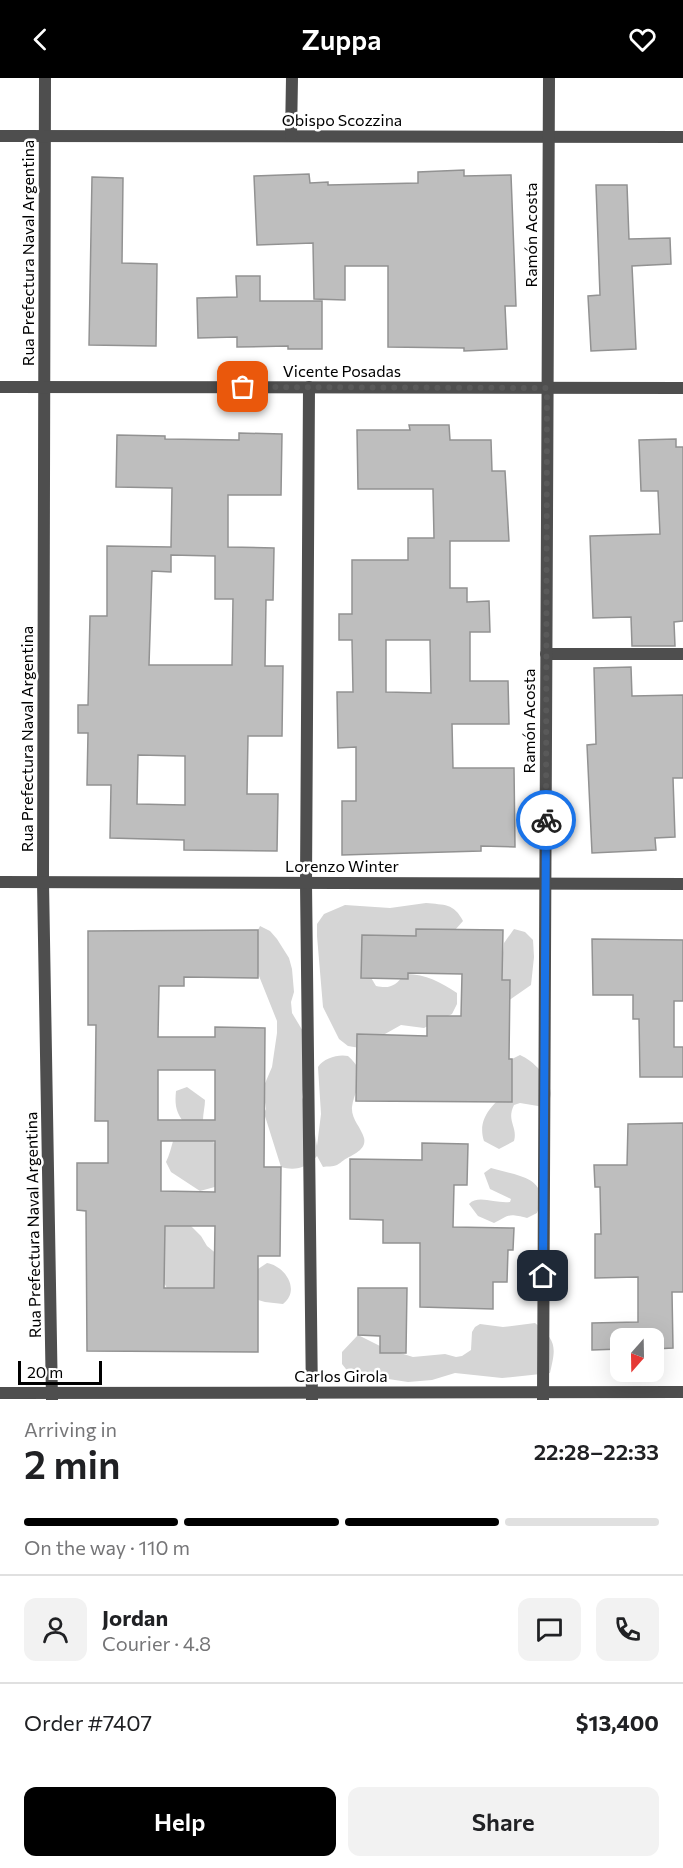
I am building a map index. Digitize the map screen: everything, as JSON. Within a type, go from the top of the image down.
[{"type":"street","name":"Rua Prefectura Naval Argentina","points":[[45,78],[43,882],[52,1396]]},
{"type":"street","points":[[291,136],[292,78]]},
{"type":"street","name":"Ramón Acosta","points":[[543,1396],[549,78]]},
{"type":"street","name":"Obispo Scozzina","points":[[0,136],[683,137]]},
{"type":"street","name":"Vicente Posadas","points":[[0,387],[683,388]]},
{"type":"street","points":[[309,387],[306,883],[312,1396]]},
{"type":"street","points":[[546,654],[683,654]]},
{"type":"street","name":"Lorenzo Winter","points":[[0,882],[683,884]]},
{"type":"street","name":"Carlos Girola","points":[[0,1393],[52,1396],[543,1396],[683,1392]]},
{"type":"shaded area","points":[[426,903],[452,908],[463,921],[455,930],[409,936],[400,941],[370,976],[376,986],[381,987],[392,986],[404,974],[418,975],[438,982],[457,993],[457,1004],[452,1014],[424,1028],[401,1025],[360,1048],[348,1046],[339,1039],[323,1007],[317,924],[324,914],[345,905],[390,908]]},
{"type":"shaded area","points":[[260,926],[270,931],[277,939],[289,958],[292,969],[294,992],[291,1002],[292,1013],[304,1033],[305,1075],[302,1097],[314,1128],[317,1146],[321,1114],[318,1067],[327,1059],[348,1056],[359,1070],[360,1081],[352,1111],[363,1134],[363,1146],[358,1152],[335,1166],[323,1167],[317,1156],[300,1168],[281,1167],[264,1113],[266,1109],[263,1088],[272,1067],[277,1021],[255,966]]},
{"type":"shaded area","points":[[514,929],[525,932],[533,940],[534,957],[531,985],[508,1001],[501,992],[501,972],[504,943]]},
{"type":"shaded area","points":[[520,1055],[540,1070],[546,1078],[551,1093],[544,1107],[520,1103],[514,1105],[511,1115],[515,1132],[514,1141],[499,1149],[484,1141],[482,1126],[491,1108],[507,1093],[512,1059]]},
{"type":"shaded area","points":[[187,1087],[205,1100],[203,1120],[206,1131],[212,1141],[229,1157],[222,1185],[200,1191],[171,1172],[166,1162],[182,1120],[176,1106],[176,1091]]},
{"type":"shaded area","points":[[491,1168],[520,1176],[536,1185],[540,1191],[537,1213],[527,1218],[509,1216],[494,1223],[478,1216],[469,1204],[473,1201],[510,1202],[511,1199],[490,1189],[484,1173]]},
{"type":"shaded area","points":[[163,1221],[189,1224],[207,1246],[229,1264],[258,1269],[267,1263],[274,1265],[285,1274],[291,1286],[288,1298],[283,1304],[248,1297],[170,1293],[164,1283]]},
{"type":"shaded area","points":[[535,1323],[553,1345],[550,1373],[502,1378],[455,1373],[432,1380],[408,1382],[349,1373],[342,1364],[342,1352],[358,1335],[384,1348],[413,1357],[445,1354],[456,1357],[471,1350],[472,1332],[480,1324],[503,1327]]},
{"type":"building","points":[[464,170],[464,176],[511,175],[516,306],[505,306],[507,349],[464,351],[464,348],[388,347],[388,266],[345,266],[345,300],[314,299],[313,243],[257,245],[254,176],[309,174],[310,183],[328,182],[328,185],[418,183],[418,172]]},
{"type":"building","points":[[92,177],[123,178],[122,263],[157,264],[156,346],[89,345]]},
{"type":"building","points":[[596,185],[627,185],[629,239],[670,238],[671,264],[632,266],[636,349],[591,351],[588,296],[600,295]]},
{"type":"building","points":[[236,276],[260,276],[260,301],[322,301],[322,349],[288,349],[288,346],[237,347],[237,337],[198,338],[197,298],[237,297]]},
{"type":"building","points":[[409,425],[449,425],[450,440],[491,440],[492,471],[505,471],[509,541],[450,541],[450,588],[467,588],[467,602],[489,601],[490,632],[470,632],[470,681],[508,681],[509,724],[452,724],[453,768],[514,768],[515,847],[481,846],[481,851],[342,855],[342,801],[356,801],[356,747],[338,748],[337,692],[353,692],[352,640],[339,640],[339,614],[352,614],[352,560],[408,560],[408,538],[434,538],[433,489],[358,489],[357,430],[410,430]],"holes":[[[386,640],[430,640],[431,693],[386,692]]]},
{"type":"building","points":[[239,433],[282,434],[281,495],[228,495],[228,547],[274,548],[273,600],[266,600],[265,666],[283,666],[282,736],[248,736],[247,794],[278,794],[277,851],[184,850],[184,840],[110,838],[111,785],[87,785],[88,733],[78,733],[78,705],[88,705],[90,616],[107,616],[107,546],[171,547],[172,488],[116,487],[117,435],[165,436],[165,439],[239,440]],"holes":[[[171,555],[215,556],[215,599],[233,599],[232,665],[149,665],[152,571],[171,572]],[[138,755],[185,756],[185,805],[137,804]]]},
{"type":"building","points":[[676,439],[676,447],[683,447],[683,621],[674,622],[675,646],[632,646],[631,617],[593,618],[590,536],[660,534],[658,491],[641,491],[639,440]]},
{"type":"building","points":[[631,667],[632,696],[683,695],[683,778],[673,778],[675,837],[655,838],[656,850],[592,853],[587,745],[596,744],[594,668]]},
{"type":"building","points":[[416,929],[503,930],[502,980],[510,980],[509,1059],[512,1059],[512,1102],[356,1101],[357,1034],[427,1036],[427,1016],[461,1016],[462,974],[408,973],[408,979],[361,978],[362,935],[416,936]]},
{"type":"building","points":[[258,930],[258,978],[184,977],[184,986],[159,986],[158,1037],[215,1037],[215,1027],[265,1028],[264,1167],[281,1167],[280,1256],[258,1256],[258,1352],[87,1351],[86,1211],[77,1210],[77,1163],[108,1163],[108,1121],[95,1121],[96,1025],[88,1025],[88,931]],"holes":[[[158,1070],[215,1070],[215,1120],[158,1120]],[[161,1141],[215,1141],[215,1192],[161,1191]],[[165,1226],[215,1226],[214,1288],[164,1288]]]},
{"type":"building","points":[[592,939],[683,940],[683,1001],[674,1001],[674,1047],[683,1047],[683,1077],[640,1077],[639,1019],[633,1019],[633,995],[593,995]]},
{"type":"building","points":[[683,1123],[683,1292],[672,1292],[673,1348],[664,1348],[664,1328],[610,1328],[610,1349],[592,1350],[592,1323],[638,1322],[638,1277],[595,1278],[595,1234],[601,1234],[600,1187],[595,1187],[594,1165],[627,1165],[628,1124]]},
{"type":"building","points":[[422,1143],[468,1144],[467,1185],[454,1185],[453,1227],[514,1228],[513,1250],[508,1250],[507,1282],[493,1282],[493,1309],[420,1307],[420,1243],[383,1243],[383,1220],[350,1219],[350,1159],[422,1160]]},
{"type":"building","points":[[358,1288],[407,1288],[406,1353],[380,1353],[380,1336],[358,1335]]},
{"type":"way so far","points":[[243,387],[547,388],[546,820]]},
{"type":"route","points":[[543,1276],[546,820]]}]
